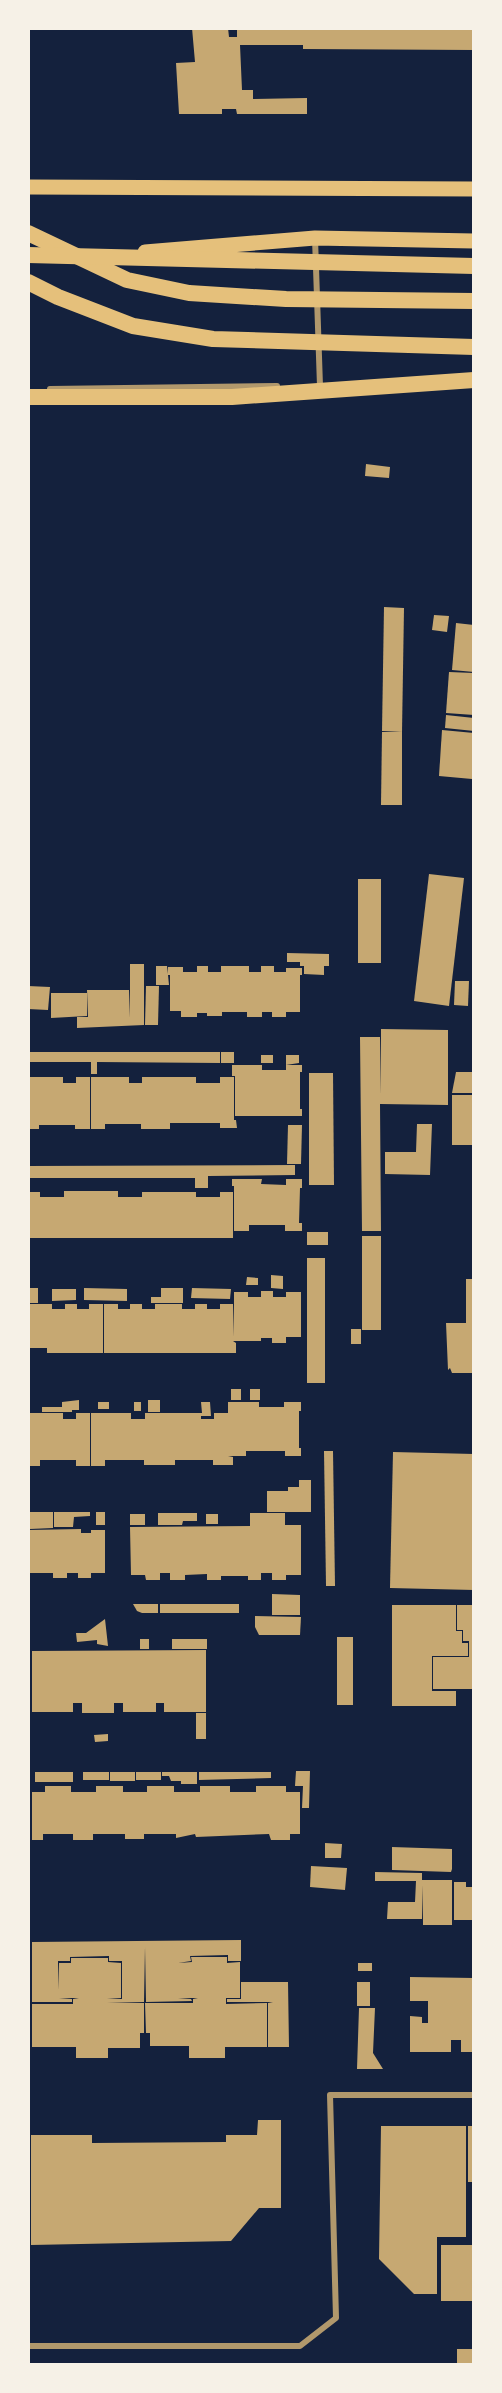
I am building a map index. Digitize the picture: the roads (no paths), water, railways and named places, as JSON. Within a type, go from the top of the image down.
[{"type":"highway","points":[[28,232],[127,280],[189,293],[286,298],[474,301]]},
{"type":"highway","points":[[28,255],[474,266]]},
{"type":"highway","points":[[28,282],[58,297],[133,326],[213,339],[474,347]]},
{"type":"highway","points":[[28,397],[232,397],[474,380]]},
{"type":"main road","points":[[28,187],[474,189]]},
{"type":"main road","points":[[28,261],[315,238],[474,241]]},
{"type":"street","points":[[315,238],[320,386]]},
{"type":"street","points":[[28,389],[474,385]]},
{"type":"street","points":[[28,2346],[300,2346],[336,2319],[330,2095],[474,2095]]}]
